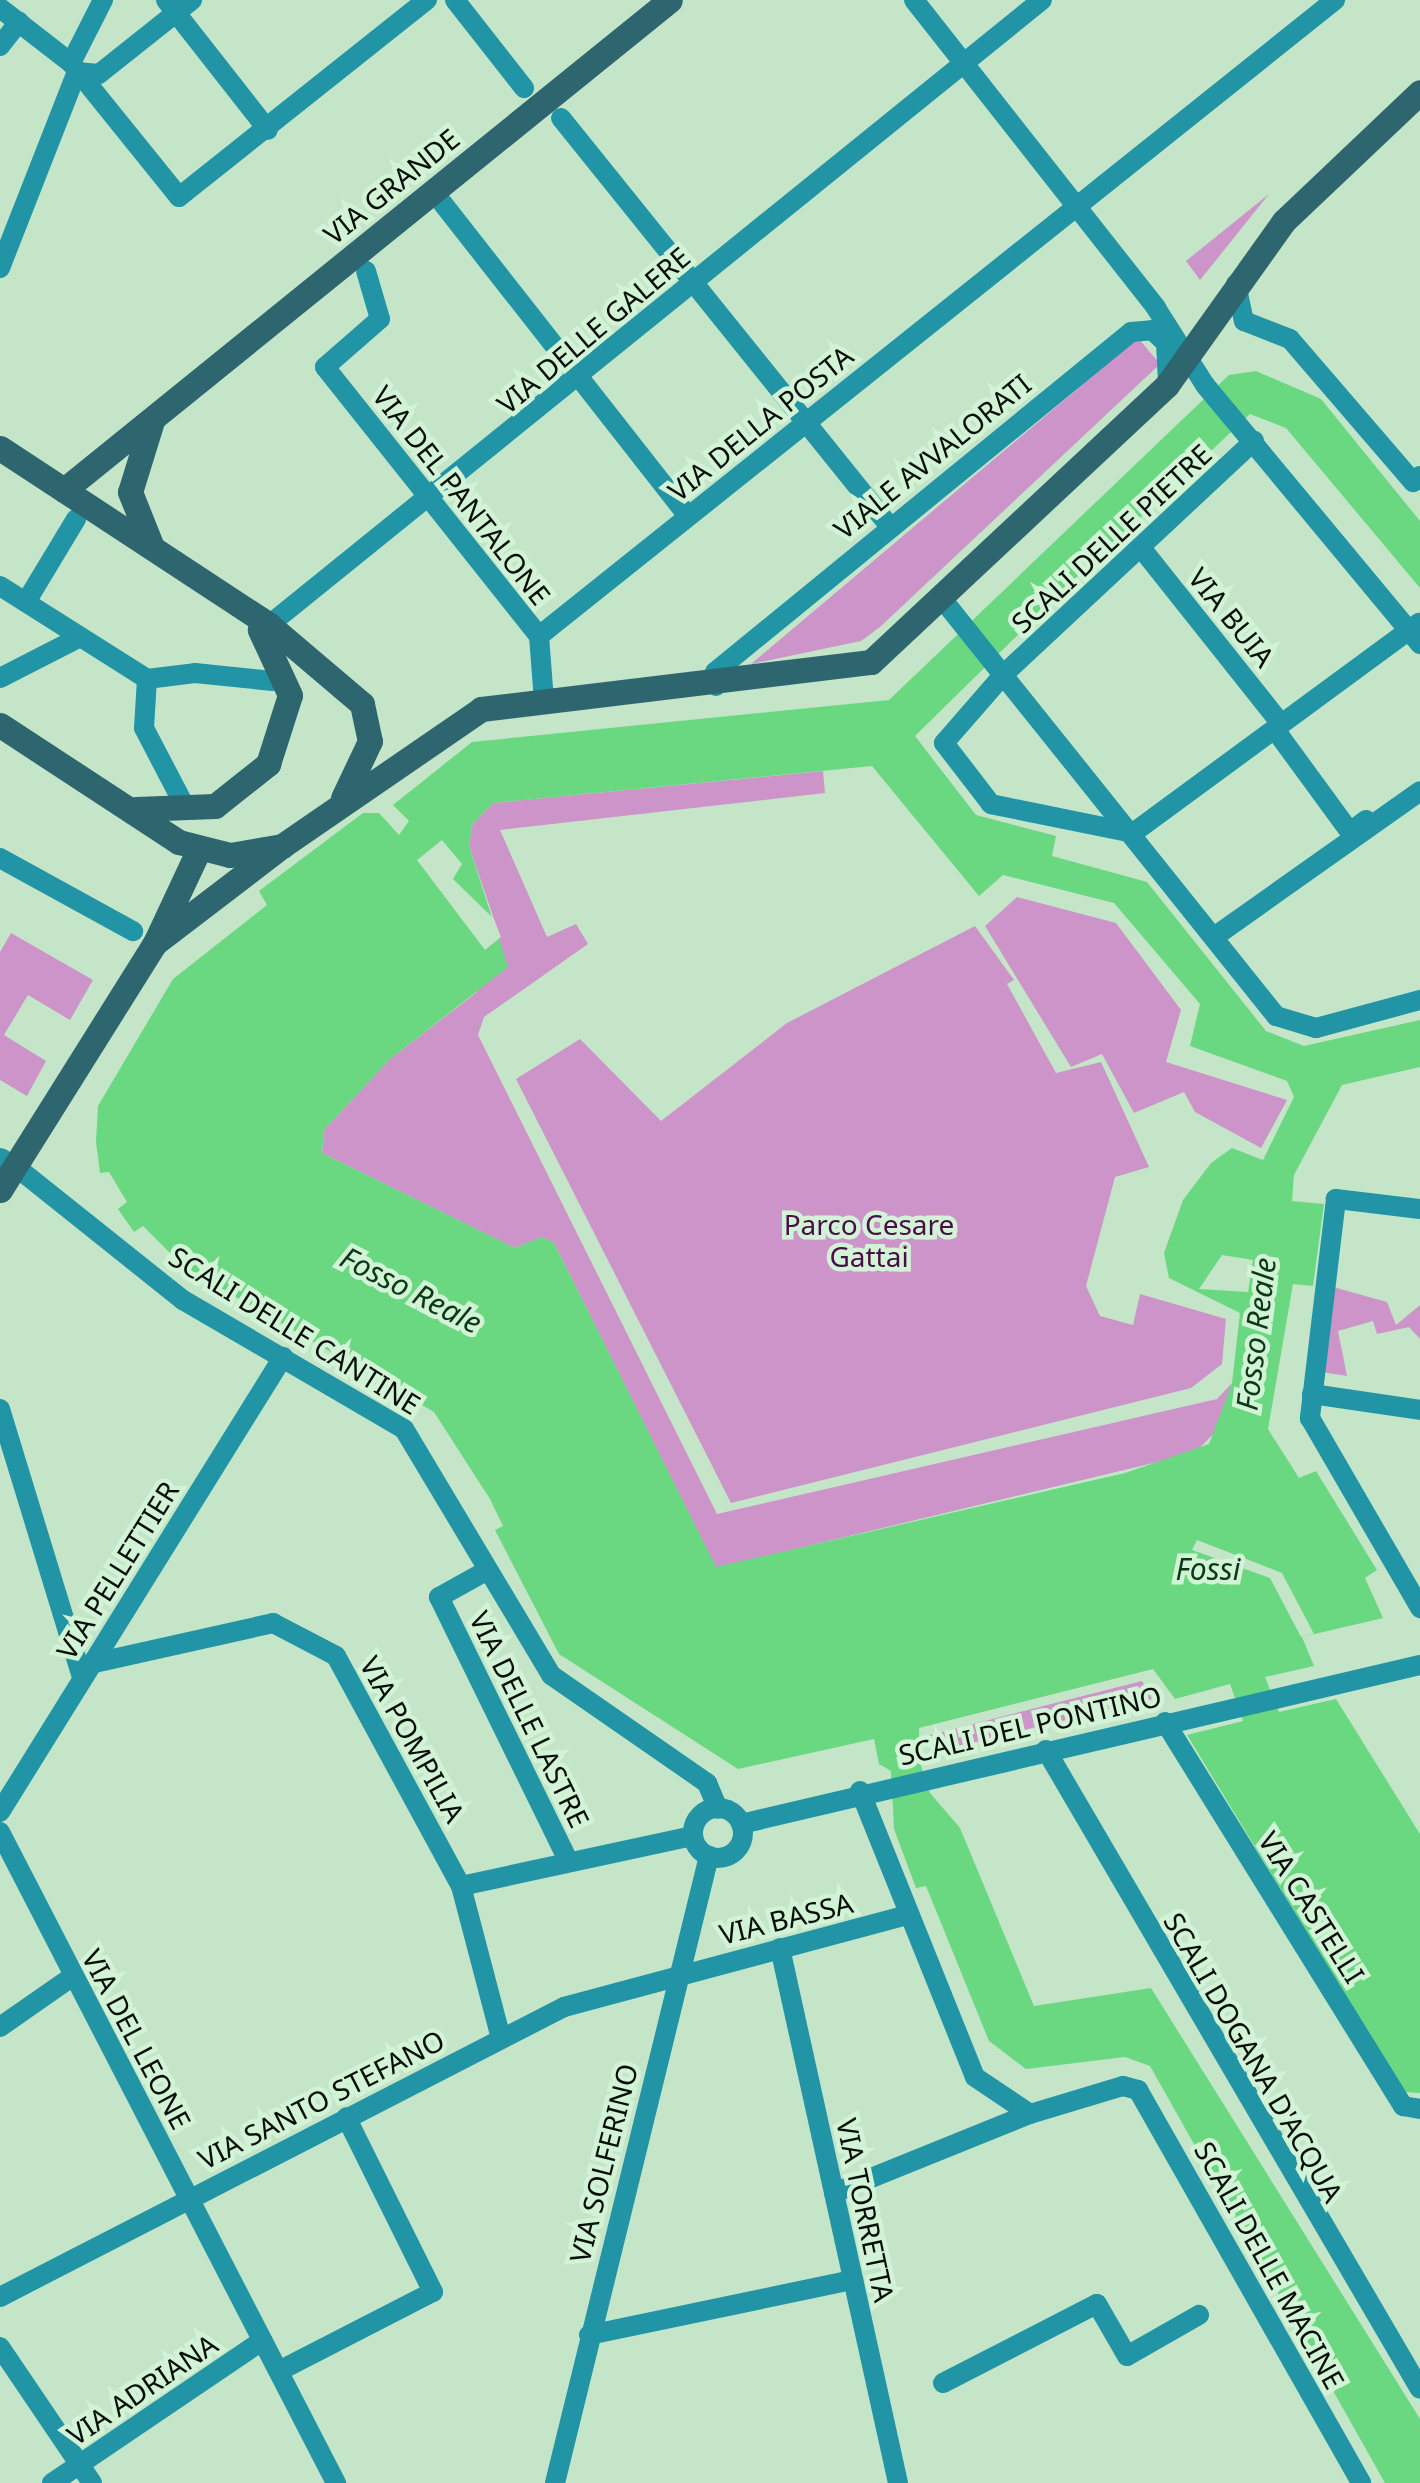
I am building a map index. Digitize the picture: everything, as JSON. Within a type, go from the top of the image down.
[{"type":"street","points":[[0,268],[74,67],[104,0]]},
{"type":"street","points":[[0,8],[74,67],[167,190],[185,194],[427,0]]},
{"type":"street","points":[[456,0],[522,85]]},
{"type":"street","name":"VIA GRANDE","points":[[64,490],[670,0]]},
{"type":"street","points":[[914,0],[1189,353],[1205,385],[1416,632],[1277,726],[1133,833]]},
{"type":"street","name":"VIA DELLE GALERE","points":[[269,626],[431,501],[692,282],[1042,0]]},
{"type":"street","name":"VIA DELLA POSTA","points":[[539,636],[1335,0]]},
{"type":"street","points":[[74,67],[98,74],[178,4],[268,130]]},
{"type":"street","points":[[0,46],[19,22]]},
{"type":"street","points":[[144,937],[282,846],[461,716],[544,701],[716,686],[864,665],[943,600],[1167,385],[1284,220],[1420,92]]},
{"type":"street","points":[[561,118],[891,528]]},
{"type":"street","points":[[433,192],[688,516]]},
{"type":"street","name":"VIA DEL PANTALONE","points":[[366,271],[380,319],[325,367],[539,636]]},
{"type":"street","points":[[1236,284],[1244,322],[1290,339],[1416,479]]},
{"type":"street","name":"VIALE AVVALORATI","points":[[716,686],[716,672],[1131,332],[1152,330],[1166,343],[1167,385]]},
{"type":"street","points":[[152,420],[130,492],[155,551]]},
{"type":"street","name":"SCALI DELLE PIETRE","points":[[1133,833],[991,804],[944,743],[1000,667],[1142,549],[1247,434]]},
{"type":"street","points":[[0,448],[269,626],[368,714],[368,749],[340,802]]},
{"type":"street","points":[[26,602],[76,519]]},
{"type":"street","name":"VIA BUIA","points":[[1142,549],[1277,726],[1295,758],[1350,832],[1370,817],[1374,823]]},
{"type":"street","points":[[0,586],[147,679],[196,673],[273,682]]},
{"type":"street","points":[[943,600],[1276,1016],[1298,1025],[1420,1000]]},
{"type":"street","points":[[132,808],[204,810],[242,792],[268,764],[288,723],[288,682],[241,607]]},
{"type":"street","points":[[539,636],[544,701]]},
{"type":"street","points":[[0,678],[80,637]]},
{"type":"street","points":[[147,679],[144,728],[182,801]]},
{"type":"street","points":[[0,725],[198,851],[282,846]]},
{"type":"street","points":[[1214,938],[1420,791]]},
{"type":"street","points":[[0,1190],[6,1161],[198,851]]},
{"type":"street","points":[[0,858],[144,937]]},
{"type":"street","name":"SCALI DELLE CANTINE","points":[[6,1161],[172,1292],[404,1429],[550,1675],[707,1784],[718,1809]]},
{"type":"street","points":[[1420,1209],[1336,1199],[1310,1418],[1420,1608]]},
{"type":"street","name":"VIA PELLETTIER","points":[[0,1812],[283,1357]]},
{"type":"street","points":[[1312,1394],[1420,1410]]},
{"type":"street","points":[[0,1409],[86,1671]]},
{"type":"street","name":"VIA DELLE LASTRE","points":[[486,1572],[439,1598],[568,1860]]},
{"type":"street","name":"VIA POMPILIA","points":[[86,1671],[263,1624],[308,1636],[362,1690],[461,1886],[501,2038]]},
{"type":"street","name":"SCALI DEL PONTINO","points":[[741,1824],[860,1791],[1420,1666]]},
{"type":"street","name":"VIA CASTELLI","points":[[1170,1721],[1403,2106],[1420,2108]]},
{"type":"street","name":"SCALI DOGANA D'ACQUA","points":[[1046,1750],[1420,2389]]},
{"type":"street","points":[[860,1791],[970,2070],[997,2100],[1030,2114]]},
{"type":"street","points":[[718,1809],[741,1824],[736,1851],[708,1856],[693,1836],[700,1816],[718,1809]]},
{"type":"street","name":"VIA DEL LEONE","points":[[0,1832],[336,2483]]},
{"type":"street","name":"VIA DELLE LASTRE","points":[[461,1886],[693,1836]]},
{"type":"street","name":"VIA SOLFERINO","points":[[554,2483],[708,1856]]},
{"type":"street","name":"VIA BASSA","points":[[678,1974],[908,1915]]},
{"type":"street","name":"VIA TORRETTA","points":[[780,1948],[898,2483]]},
{"type":"street","name":"VIA SANTO STEFANO","points":[[0,2297],[576,2001],[678,1974]]},
{"type":"street","points":[[0,2027],[73,1976]]},
{"type":"street","name":"SCALI DELLE MACINE","points":[[1030,2114],[1122,2086],[1138,2090],[1356,2481]]},
{"type":"street","points":[[834,2193],[1030,2114]]},
{"type":"street","points":[[279,2372],[433,2292],[346,2117]]},
{"type":"street","points":[[589,2335],[853,2280]]},
{"type":"street","points":[[944,2384],[1097,2304],[1134,2361],[1199,2315]]},
{"type":"street","name":"VIA ADRIANA","points":[[52,2483],[262,2342]]},
{"type":"street","points":[[0,2348],[92,2483]]},
{"type":"green space","points":[[1269,194],[1200,280],[1186,261]]},
{"type":"green space","points":[[1138,338],[1160,364],[880,627],[861,641],[751,664]]},
{"type":"green space","points":[[823,771],[825,793],[500,830],[547,937],[576,924],[588,944],[484,1017],[478,1035],[717,1514],[1217,1399],[1232,1383],[1216,1431],[1195,1453],[716,1568],[554,1243],[542,1237],[515,1248],[322,1153],[324,1130],[389,1060],[477,992],[494,919],[469,846],[472,825],[493,803]]},
{"type":"green space","points":[[1017,897],[1116,923],[1181,1010],[1166,1062],[1287,1100],[1261,1148],[1195,1112],[1184,1092],[1134,1113],[1102,1054],[1071,1067],[985,926]]},
{"type":"green space","name":"Parco Cesare Gattai","points":[[975,926],[1014,980],[1007,984],[1056,1073],[1101,1062],[1149,1167],[1115,1177],[1086,1286],[1100,1316],[1133,1325],[1140,1294],[1226,1319],[1222,1364],[1191,1388],[731,1503],[516,1079],[580,1039],[661,1121],[787,1023]]},
{"type":"green space","points":[[11,933],[93,980],[70,1020],[28,995],[4,1035],[46,1061],[27,1096],[0,1080],[0,952]]},
{"type":"green space","points":[[1333,1287],[1387,1302],[1396,1325],[1420,1305],[1420,1339],[1409,1327],[1377,1334],[1373,1321],[1338,1331],[1347,1376],[1322,1372]]},
{"type":"green space","points":[[1142,1681],[1152,1699],[1101,1711],[1095,1702],[1068,1709],[1070,1719],[934,1752],[930,1735]]},
{"type":"water","name":"Fossi","points":[[1256,371],[1321,399],[1420,521],[1420,588],[1286,428],[1250,414],[1113,544],[1102,534],[1077,558],[1086,568],[915,736],[976,815],[1056,836],[1052,856],[1147,882],[1266,1031],[1304,1046],[1420,1020],[1420,1067],[1342,1085],[1294,1175],[1292,1201],[1324,1204],[1313,1286],[1293,1284],[1268,1429],[1299,1478],[1316,1471],[1377,1570],[1365,1578],[1383,1618],[1302,1637],[1314,1666],[1265,1677],[1279,1712],[1336,1699],[1420,1834],[1420,2093],[1404,2092],[1187,1735],[1243,1721],[1230,1684],[1175,1699],[1153,1669],[919,1728],[920,1763],[930,1793],[960,1828],[1034,2006],[1151,1988],[1420,2419],[1420,2483],[1385,2483],[1150,2066],[1125,2057],[1026,2069],[989,2041],[926,1886],[916,1888],[894,1829],[891,1771],[879,1764],[874,1739],[738,1769],[559,1654],[495,1530],[503,1526],[490,1499],[434,1412],[183,1266],[143,1226],[134,1232],[118,1209],[127,1202],[109,1172],[100,1173],[96,1142],[98,1106],[173,979],[267,905],[259,891],[363,813],[379,813],[399,835],[409,821],[393,805],[472,742],[889,700],[1229,375]],"holes":[[[872,766],[979,896],[1003,875],[1114,903],[1200,1004],[1190,1046],[1287,1081],[1294,1097],[1263,1160],[1232,1148],[1211,1163],[1183,1200],[1164,1253],[1169,1278],[1240,1313],[1232,1383],[1209,1444],[1125,1473],[716,1567],[554,1243],[542,1237],[515,1248],[322,1153],[324,1130],[389,1060],[508,967],[469,846],[472,825],[493,803]]]},
{"type":"pier","points":[[442,840],[462,864],[453,879],[494,919],[501,937],[485,950],[417,860]]},
{"type":"pier","points":[[1222,1255],[1253,1260],[1248,1292],[1199,1289]]},
{"type":"pier","points":[[1197,1540],[1282,1573],[1314,1634],[1301,1637],[1270,1578],[1192,1550]]},
{"type":"water label","name":"Fosso Reale","points":[[411,1290]]},
{"type":"water label","name":"Fosso Reale","points":[[1256,1334]]}]
